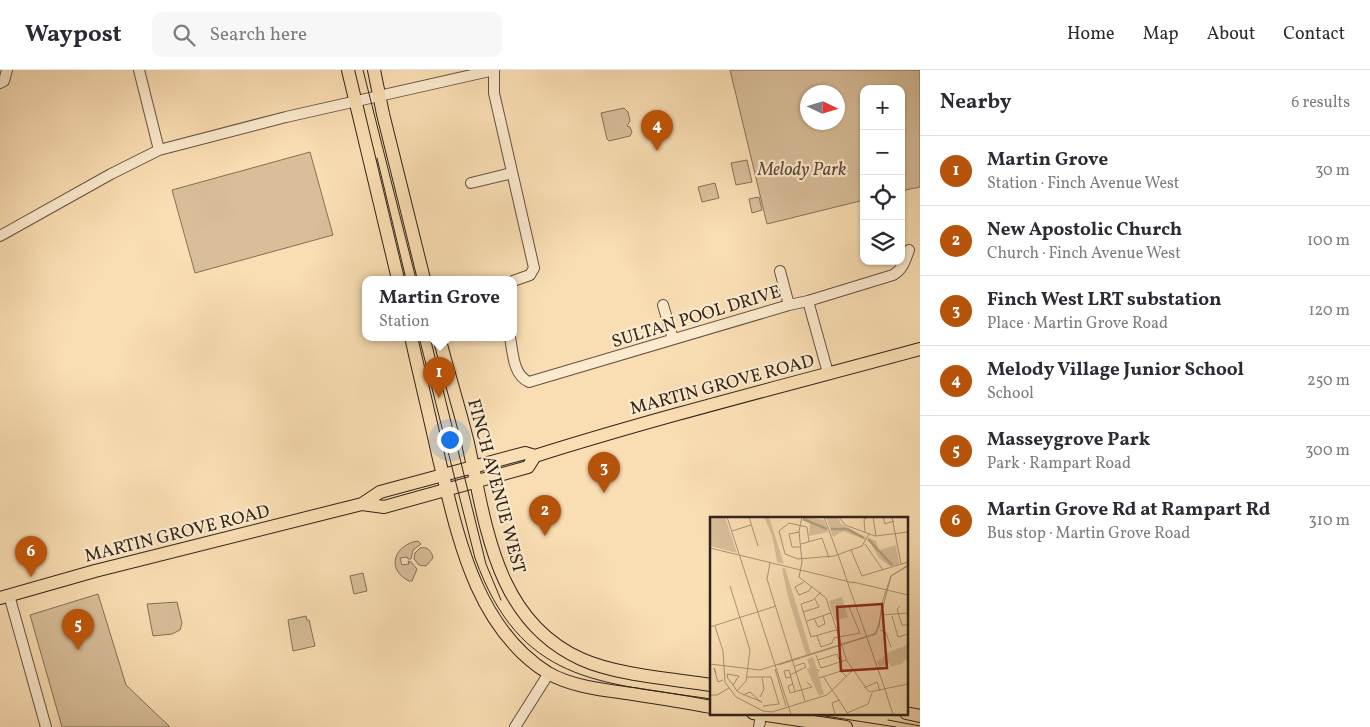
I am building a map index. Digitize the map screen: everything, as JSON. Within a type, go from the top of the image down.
[{"type":"main road","points":[[348,70],[397,276]]},
{"type":"main road","points":[[374,70],[423,276]]},
{"type":"main road","points":[[412,341],[446,491],[458,535],[481,595],[492,616],[515,644],[549,673],[577,684],[604,690],[710,706]]},
{"type":"main road","name":"FINCH AVENUE WEST","points":[[440,341],[464,429],[495,559],[501,575],[519,608],[542,635],[564,650],[590,663],[616,670],[710,685]]},
{"type":"main road","name":"MARTIN GROVE ROAD","points":[[4,596],[95,571],[362,504],[380,492],[443,474],[525,453],[535,456],[603,434],[724,400],[920,349]]},
{"type":"main road","name":"MARTIN GROVE ROAD","points":[[362,504],[384,508],[446,491],[528,467],[535,456]]},
{"type":"main road","points":[[758,718],[846,727]]},
{"type":"street","points":[[0,83],[4,81],[7,70]]},
{"type":"street","points":[[139,70],[160,150]]},
{"type":"street","points":[[0,235],[128,165],[160,150],[354,101],[494,70],[494,94],[534,268],[530,276],[517,280]]},
{"type":"street","points":[[471,183],[512,174]]},
{"type":"street","name":"SULTAN POOL DRIVE","points":[[511,341],[517,371],[523,379],[530,382],[892,276],[900,270],[909,250]]},
{"type":"street","points":[[780,271],[789,305]]},
{"type":"street","points":[[808,301],[828,373]]},
{"type":"street","points":[[663,305],[672,340]]},
{"type":"street","points":[[4,596],[46,727]]},
{"type":"street","points":[[515,727],[549,673]]},
{"type":"green space","name":"Melody Park","points":[[730,70],[920,70],[920,187],[905,190],[905,85],[860,85],[860,201],[767,224]]},
{"type":"green space","points":[[624,108],[628,112],[630,121],[627,126],[630,127],[632,132],[630,136],[609,141],[601,113]]},
{"type":"green space","points":[[310,152],[333,235],[195,273],[172,190]]},
{"type":"green space","points":[[747,160],[752,182],[736,185],[731,163]]},
{"type":"green space","points":[[715,183],[719,198],[702,202],[698,187]]},
{"type":"green space","points":[[759,197],[762,210],[752,213],[749,199]]},
{"type":"green space","points":[[418,541],[421,544],[413,550],[411,559],[407,557],[400,558],[402,565],[409,564],[408,561],[417,569],[412,581],[409,581],[398,572],[395,560],[406,545]]},
{"type":"green space","points":[[420,548],[427,548],[433,558],[426,566],[419,565],[414,559],[415,553]]},
{"type":"green space","points":[[363,573],[367,591],[354,594],[350,576]]},
{"type":"green space","points":[[98,594],[126,685],[170,727],[62,727],[30,615]]},
{"type":"green space","points":[[177,602],[182,623],[180,630],[172,634],[153,636],[147,604]]},
{"type":"green space","points":[[306,616],[307,620],[309,620],[315,646],[293,651],[288,620]]},
{"type":"tram line","points":[[363,70],[415,276]]},
{"type":"tram line","points":[[377,158],[405,276]]},
{"type":"tram line","points":[[420,341],[475,558],[493,599],[515,630],[539,653],[567,669],[598,680],[710,699]]},
{"type":"tram line","points":[[431,341],[486,564],[501,600]]},
{"type":"tram line","points":[[812,714],[896,727]]},
{"type":"tram line","points":[[888,720],[920,726]]},
{"type":"place","name":"Melody Village Junior School","points":[[657,151]]},
{"type":"place","name":"Martin Grove","points":[[439,398]]},
{"type":"place","name":"Finch West LRT substation","points":[[604,493]]},
{"type":"place","name":"New Apostolic Church","points":[[545,536]]},
{"type":"place","name":"Martin Grove Rd at Rampart Rd","points":[[31,577]]},
{"type":"place","name":"Masseygrove Park","points":[[78,650]]}]
